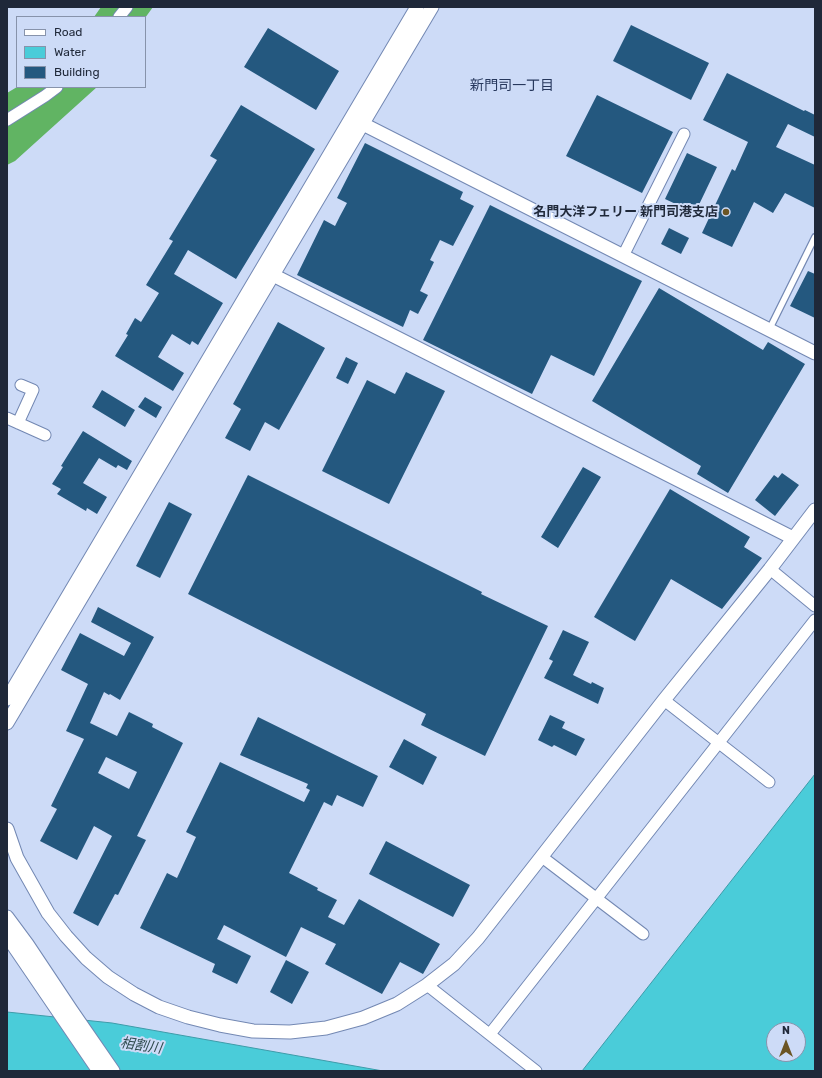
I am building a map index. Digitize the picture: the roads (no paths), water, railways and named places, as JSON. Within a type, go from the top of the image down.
[{"type":"street","points":[[120,16],[127,7]]},
{"type":"street","points":[[357,121],[417,7]]},
{"type":"street","points":[[7,699],[267,272],[357,121],[432,7]]},
{"type":"street","points":[[7,120],[56,88]]},
{"type":"street","points":[[357,121],[815,353]]},
{"type":"street","points":[[623,256],[684,134]]},
{"type":"street","points":[[267,272],[793,538]]},
{"type":"street","points":[[7,723],[267,272]]},
{"type":"street","points":[[18,423],[33,390],[21,385]]},
{"type":"street","points":[[7,418],[45,435]]},
{"type":"street","points":[[7,829],[17,858],[48,913],[86,958],[108,977],[134,994],[159,1007],[188,1017],[253,1031],[290,1032],[326,1028],[363,1018],[397,1004],[427,985],[454,964],[478,938],[815,510]]},
{"type":"street","points":[[770,569],[815,606]]},
{"type":"street","points":[[490,1034],[815,620]]},
{"type":"street","points":[[664,700],[769,782]]},
{"type":"street","points":[[542,857],[643,934]]},
{"type":"street","points":[[7,917],[113,1071]]},
{"type":"street","points":[[7,936],[99,1071]]},
{"type":"street","points":[[427,985],[536,1071]]},
{"type":"lane","points":[[769,330],[815,237]]},
{"type":"water","points":[[815,774],[815,1071],[582,1071]]},
{"type":"water","name":"相割川","points":[[7,1012],[112,1023],[383,1071],[7,1071]]},
{"type":"place","name":"名門大洋フェリー 新門司港支店","points":[[726,212]]},
{"type":"district","name":"新門司一丁目","points":[[512,86]]}]
